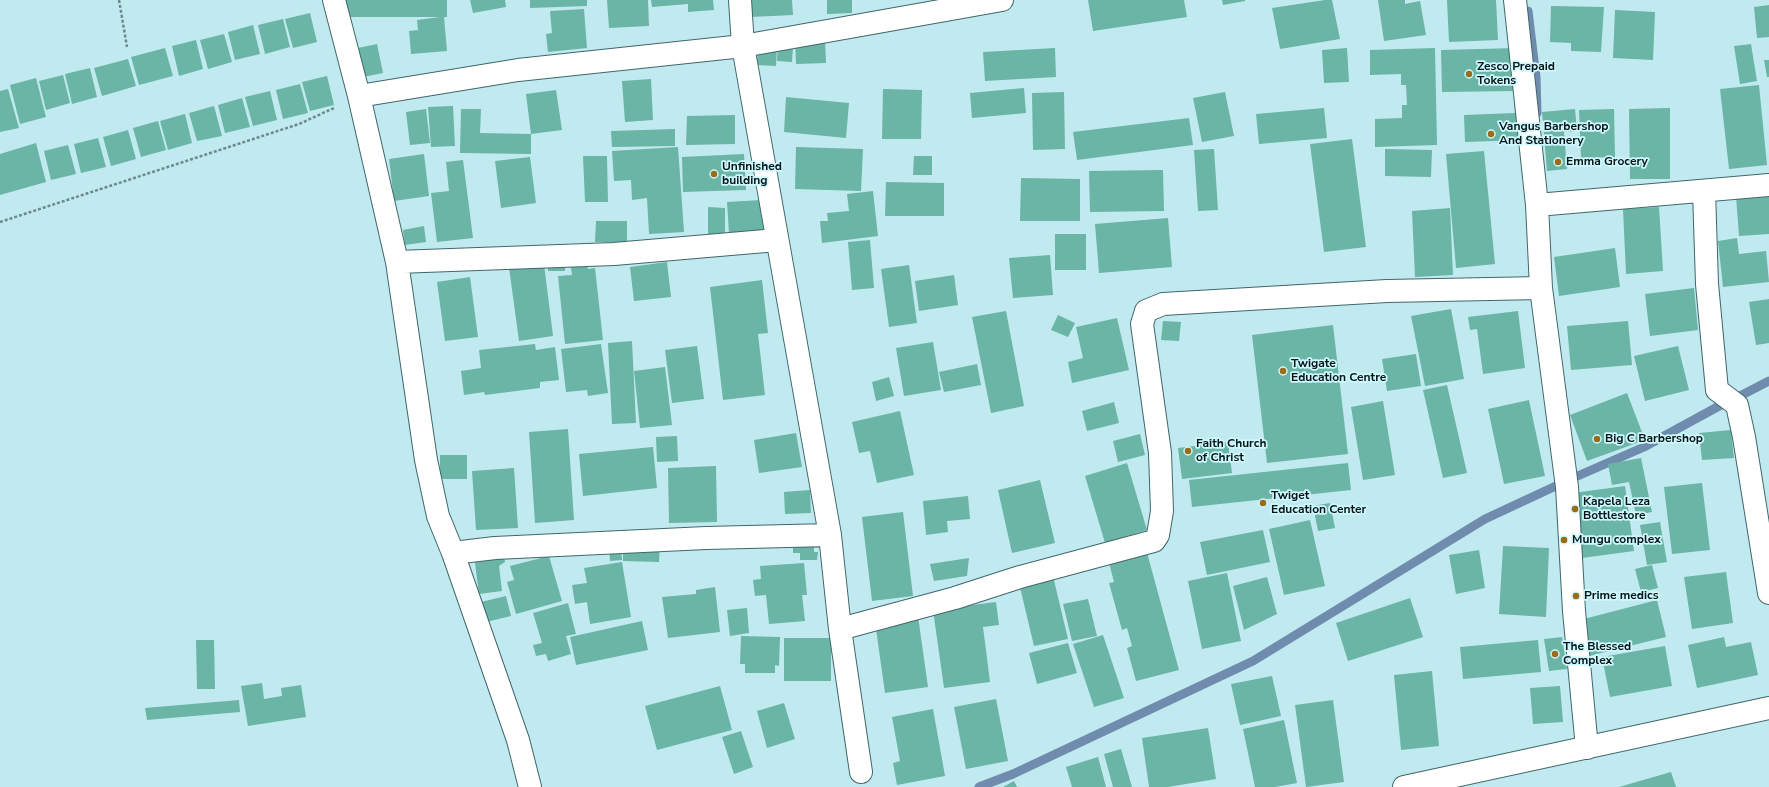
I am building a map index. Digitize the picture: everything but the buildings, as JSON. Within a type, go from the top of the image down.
[{"type":"street","points":[[334,0],[359,96],[397,262],[426,460],[438,516],[453,553],[518,740],[530,787]]},
{"type":"street","points":[[740,0],[743,46],[830,535],[840,629],[861,772]]},
{"type":"street","points":[[359,96],[518,70],[743,46],[1002,0]]},
{"type":"street","points":[[1521,1],[1537,205],[1541,288],[1567,487],[1574,611],[1588,748]]},
{"type":"street","points":[[1537,205],[1556,202],[1769,185]]},
{"type":"street","points":[[1704,191],[1707,284],[1717,390],[1737,405],[1744,437],[1769,593]]},
{"type":"street","points":[[397,262],[614,254],[777,240]]},
{"type":"street","points":[[840,629],[955,598],[1020,577],[1154,541],[1158,535],[1162,511],[1160,453],[1142,324],[1146,311],[1163,304],[1387,291],[1541,288]]},
{"type":"street","points":[[453,553],[495,548],[706,538],[830,535]]},
{"type":"street","points":[[1404,787],[1473,780],[1588,748],[1769,708]]},
{"type":"path","points":[[119,0],[127,48]]},
{"type":"path","points":[[0,222],[299,124],[359,96]]},
{"type":"waterway","points":[[1528,11],[1536,77],[1537,113]]},
{"type":"waterway","points":[[1740,396],[1769,381]]},
{"type":"waterway","points":[[1571,470],[1573,478],[1644,447],[1721,405]]},
{"type":"waterway","points":[[979,787],[1013,774],[1253,661],[1485,519],[1558,485]]},
{"type":"place","name":"Zesco Prepaid Tokens","points":[[1469,74]]},
{"type":"place","name":"Vangus Barbershop And Stationery","points":[[1491,134]]},
{"type":"place","name":"Emma Grocery","points":[[1558,162]]},
{"type":"place","name":"Unfinished building","points":[[714,174]]},
{"type":"place","name":"Twigate Education Centre","points":[[1283,371]]},
{"type":"place","name":"Big C Barbershop","points":[[1597,439]]},
{"type":"place","name":"Faith Church of Christ","points":[[1188,451]]},
{"type":"place","name":"Twiget Education Center","points":[[1263,503]]},
{"type":"place","name":"Kapela Leza Bottlestore","points":[[1575,509]]},
{"type":"place","name":"Mungu complex","points":[[1564,540]]},
{"type":"place","name":"Prime medics","points":[[1576,596]]},
{"type":"place","name":"The Blessed Complex","points":[[1555,654]]}]
